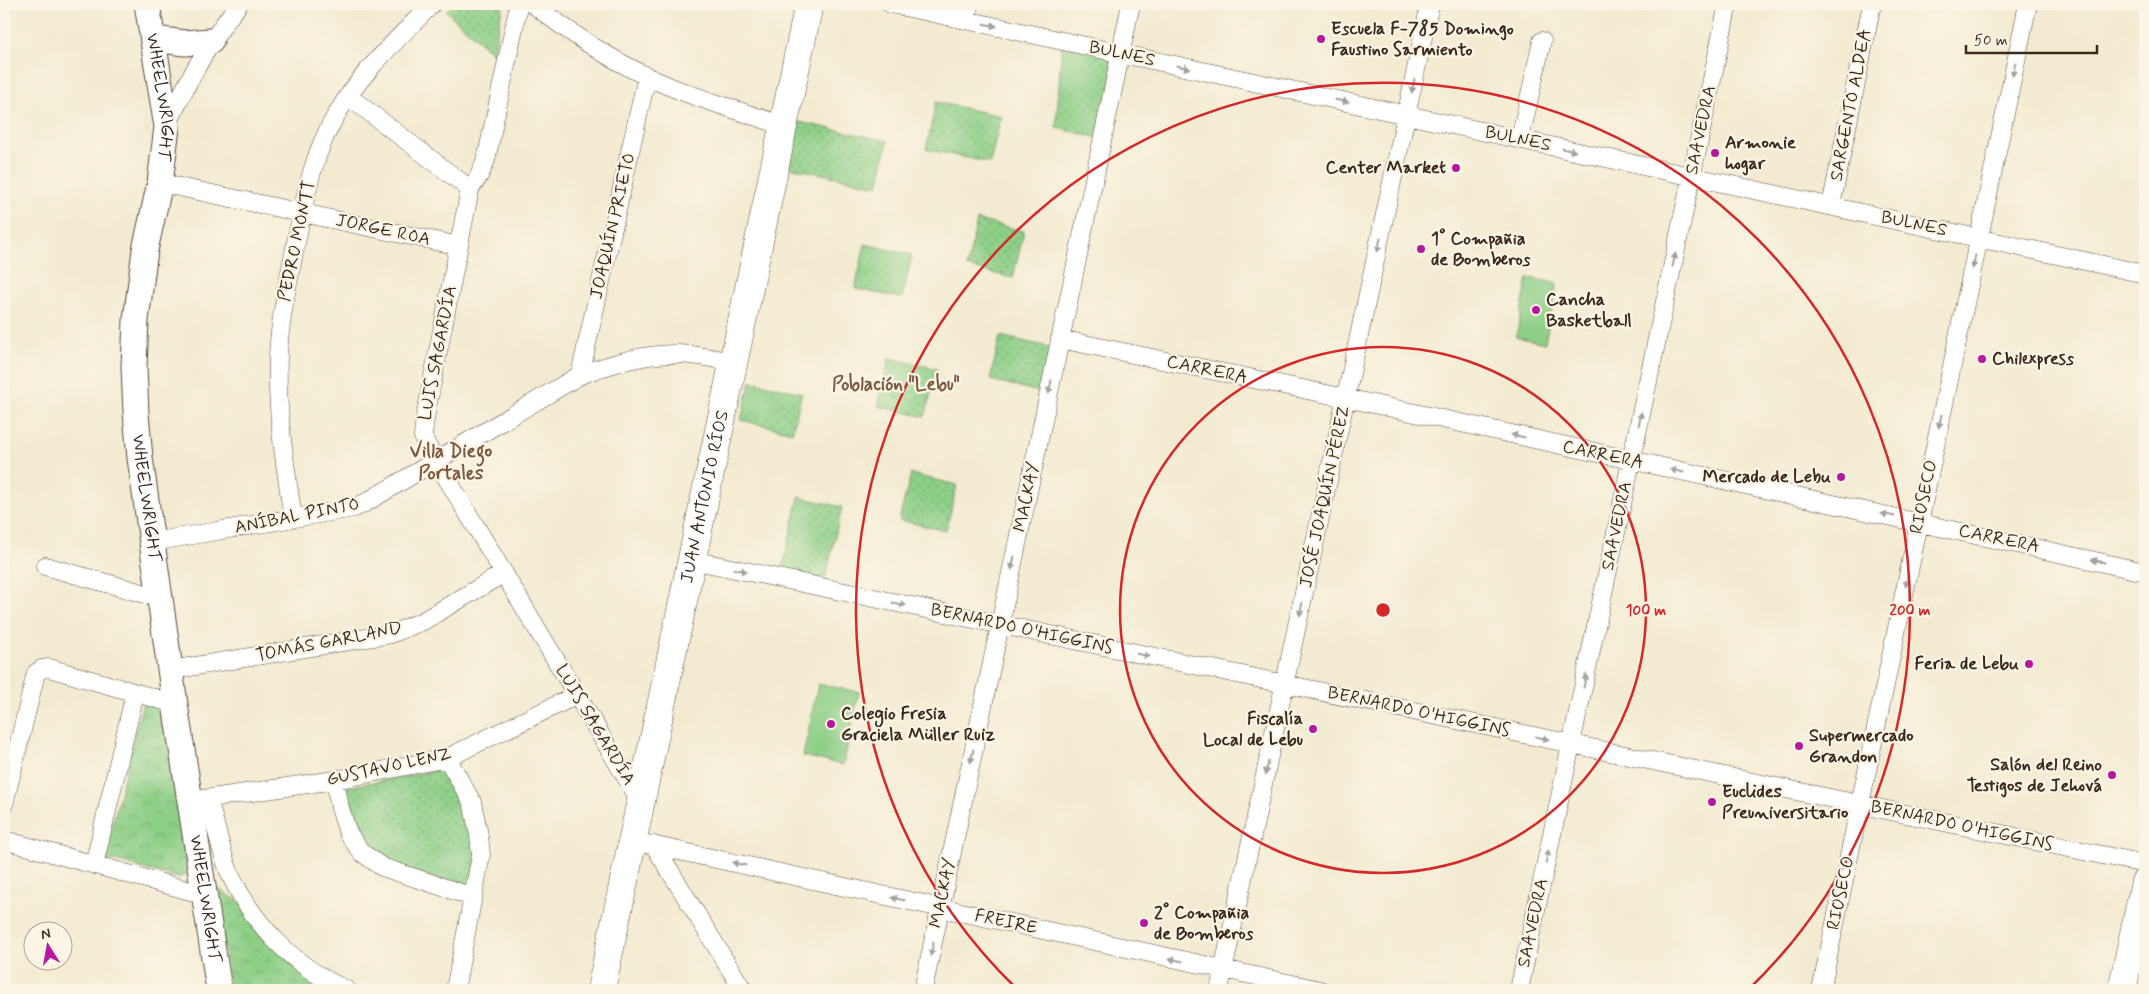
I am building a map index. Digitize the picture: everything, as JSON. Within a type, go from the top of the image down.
[{"type":"main road","name":"WHEELWRIGHT","points":[[147,4],[167,127],[160,183],[145,250],[136,320],[134,368],[140,458],[175,704],[199,800],[205,895],[219,990]]},
{"type":"main road","name":"JUAN ANTONIO RÍOS","points":[[602,990],[644,843],[641,802],[809,4]]},
{"type":"main road","points":[[154,40],[185,43],[211,41]]},
{"type":"main road","points":[[2122,990],[2145,882]]},
{"type":"street","points":[[167,127],[183,90],[211,41],[239,4]]},
{"type":"street","name":"PEDRO MONTT","points":[[292,518],[280,428],[278,362],[282,312],[302,213],[318,151],[330,125],[348,96],[381,56],[432,4]]},
{"type":"street","name":"LUIS SAGARDÍA","points":[[519,4],[486,160],[479,176],[470,189],[424,418],[423,436],[641,802]]},
{"type":"street","points":[[533,4],[593,45],[647,76],[685,92],[784,126]]},
{"type":"street","name":"BULNES","points":[[891,4],[967,12],[1121,53],[2145,274]]},
{"type":"street","name":"MACKAY","points":[[923,990],[1131,4]]},
{"type":"street","name":"JOSÉ JOAQUÍN PÉREZ","points":[[1220,990],[1430,4]]},
{"type":"street","name":"SAAVEDRA","points":[[1519,990],[1728,4]]},
{"type":"street","name":"SARGENTO ALDEA","points":[[1831,206],[1872,4]]},
{"type":"street","name":"RIOSECO","points":[[1821,990],[2028,4]]},
{"type":"street","points":[[1520,139],[1542,41]]},
{"type":"street","name":"JOAQUÍN PRIETO","points":[[580,375],[647,76]]},
{"type":"street","points":[[348,96],[470,189]]},
{"type":"street","name":"JORGE ROA","points":[[160,183],[459,246]]},
{"type":"street","name":"CARRERA","points":[[1060,339],[1346,398],[1631,461],[1919,521],[2145,572]]},
{"type":"street","name":"ANÍBAL PINTO","points":[[152,542],[354,508],[580,375],[619,362],[658,355],[697,356],[734,362]]},
{"type":"street","name":"BERNARDO O'HIGGINS","points":[[692,560],[2145,864]]},
{"type":"street","points":[[45,566],[160,598]]},
{"type":"street","name":"TOMÁS GARLAND","points":[[170,670],[391,634],[423,621],[504,573]]},
{"type":"street","points":[[4,804],[36,673],[42,669],[49,668],[175,704]]},
{"type":"street","points":[[94,865],[135,693]]},
{"type":"street","name":"GUSTAVO LENZ","points":[[199,800],[335,780],[447,758],[577,695]]},
{"type":"street","points":[[447,758],[472,802],[481,855],[455,990]]},
{"type":"street","points":[[335,780],[340,808],[348,833],[361,852],[382,867],[473,897]]},
{"type":"street","points":[[199,800],[228,868],[250,908],[282,948],[301,964],[328,982],[347,990]]},
{"type":"street","points":[[4,840],[205,895]]},
{"type":"street","points":[[644,843],[743,990]]},
{"type":"street","name":"FREIRE","points":[[644,843],[1320,990]]},
{"type":"green space","points":[[453,4],[503,4],[493,54],[446,11]]},
{"type":"green space","points":[[1062,41],[1121,53],[1103,139],[1056,128]]},
{"type":"green space","points":[[936,102],[1001,116],[990,163],[926,149]]},
{"type":"green space","points":[[785,119],[888,141],[878,186],[775,164]]},
{"type":"green space","points":[[977,220],[1024,231],[1013,278],[967,267]]},
{"type":"green space","points":[[865,244],[912,255],[902,298],[855,289]]},
{"type":"green space","name":"Cancha Basketball","points":[[1528,278],[1557,283],[1545,343],[1516,337]]},
{"type":"green space","points":[[1000,336],[1058,349],[1048,394],[990,380]]},
{"type":"green space","points":[[889,358],[937,369],[925,417],[878,406]]},
{"type":"green space","points":[[751,381],[802,393],[792,432],[741,420]]},
{"type":"green space","points":[[911,474],[957,485],[946,531],[899,520]]},
{"type":"green space","points":[[799,497],[842,507],[823,588],[780,579]]},
{"type":"green space","name":"Colegio Fresia Graciela Müller Ruiz","points":[[818,684],[859,692],[843,765],[803,756]]},
{"type":"green space","points":[[143,702],[161,710],[164,719],[188,873],[179,878],[104,858]]},
{"type":"green space","points":[[445,769],[469,812],[476,867],[470,889],[383,863],[359,842],[342,788]]},
{"type":"green space","points":[[215,887],[242,903],[254,927],[308,980],[326,990],[230,990]]},
{"type":"place","name":"Escuela F-785 Domingo Faustino Sarmiento","points":[[1321,39]]},
{"type":"place","name":"Armonie hogar","points":[[1715,153]]},
{"type":"place","name":"Center Market","points":[[1456,168]]},
{"type":"place","name":"1° Compañia de Bomberos","points":[[1421,249]]},
{"type":"place","name":"Cancha Basketball","points":[[1536,310]]},
{"type":"place","name":"Chilexpress","points":[[1982,359]]},
{"type":"place","name":"Mercado de Lebu","points":[[1841,477]]},
{"type":"place","name":"Feria de Lebu","points":[[2029,664]]},
{"type":"place","name":"Colegio Fresia Graciela Müller Ruiz","points":[[831,724]]},
{"type":"place","name":"Fiscalía Local de Lebu","points":[[1313,729]]},
{"type":"place","name":"Supermercado Grandon","points":[[1799,746]]},
{"type":"place","name":"Salón del Reino Testigos de Jehová","points":[[2112,775]]},
{"type":"place","name":"Euclides Preuniversitario","points":[[1712,802]]},
{"type":"place","name":"2° Compañia de Bomberos","points":[[1144,923]]},
{"type":"district","name":"Población \"Lebu\"","points":[[896,384]]},
{"type":"district","name":"Villa Diego Portales","points":[[451,462]]}]
